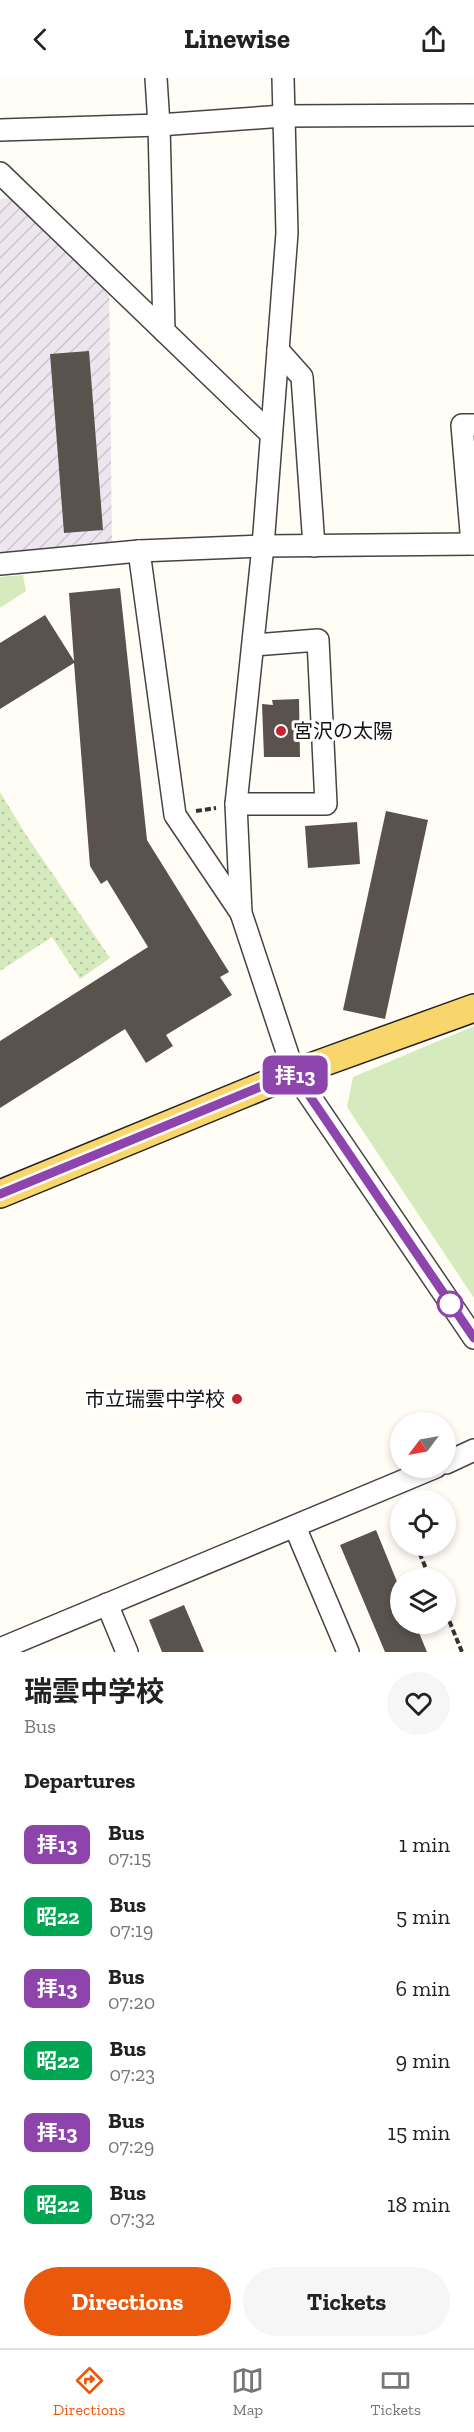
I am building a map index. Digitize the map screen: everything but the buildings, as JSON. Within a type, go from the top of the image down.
[{"type":"main road","points":[[0,1194],[294,1073],[474,1008]]},
{"type":"street","points":[[156,78],[164,330]]},
{"type":"street","points":[[241,913],[236,804],[263,546],[287,233],[283,78]]},
{"type":"street","points":[[0,130],[159,125],[283,116],[474,115]]},
{"type":"street","points":[[0,173],[10,193],[164,330],[271,434]]},
{"type":"street","points":[[278,350],[302,377],[314,546]]},
{"type":"street","points":[[0,564],[139,551],[263,546],[473,544],[462,425],[474,425]]},
{"type":"street","points":[[139,551],[175,814],[241,913],[294,1073],[474,1338]]},
{"type":"street","points":[[236,804],[326,804],[318,640],[254,645]]},
{"type":"street","points":[[456,1458],[474,1450]]},
{"type":"street","points":[[0,1648],[410,1478]]},
{"type":"street","points":[[295,1527],[348,1652]]},
{"type":"street","points":[[107,1604],[127,1652]]},
{"type":"path","points":[[175,814],[236,804]]},
{"type":"path","points":[[455,1634],[462,1652]]},
{"type":"shaded area","points":[[33,196],[109,271],[112,546],[0,555],[0,199]]},
{"type":"green space","points":[[23,575],[26,591],[0,608],[0,577]]},
{"type":"green space","points":[[0,792],[26,835],[110,958],[80,979],[52,937],[0,971]]},
{"type":"green space","points":[[474,1026],[474,1298],[347,1107],[353,1077]]},
{"type":"bus line","name":"拝13","points":[[0,1194],[294,1073],[474,1338]]},
{"type":"place","name":"宮沢の太陽","points":[[281,731]]},
{"type":"place","name":"市立瑞雲中学校","points":[[237,1399]]}]
